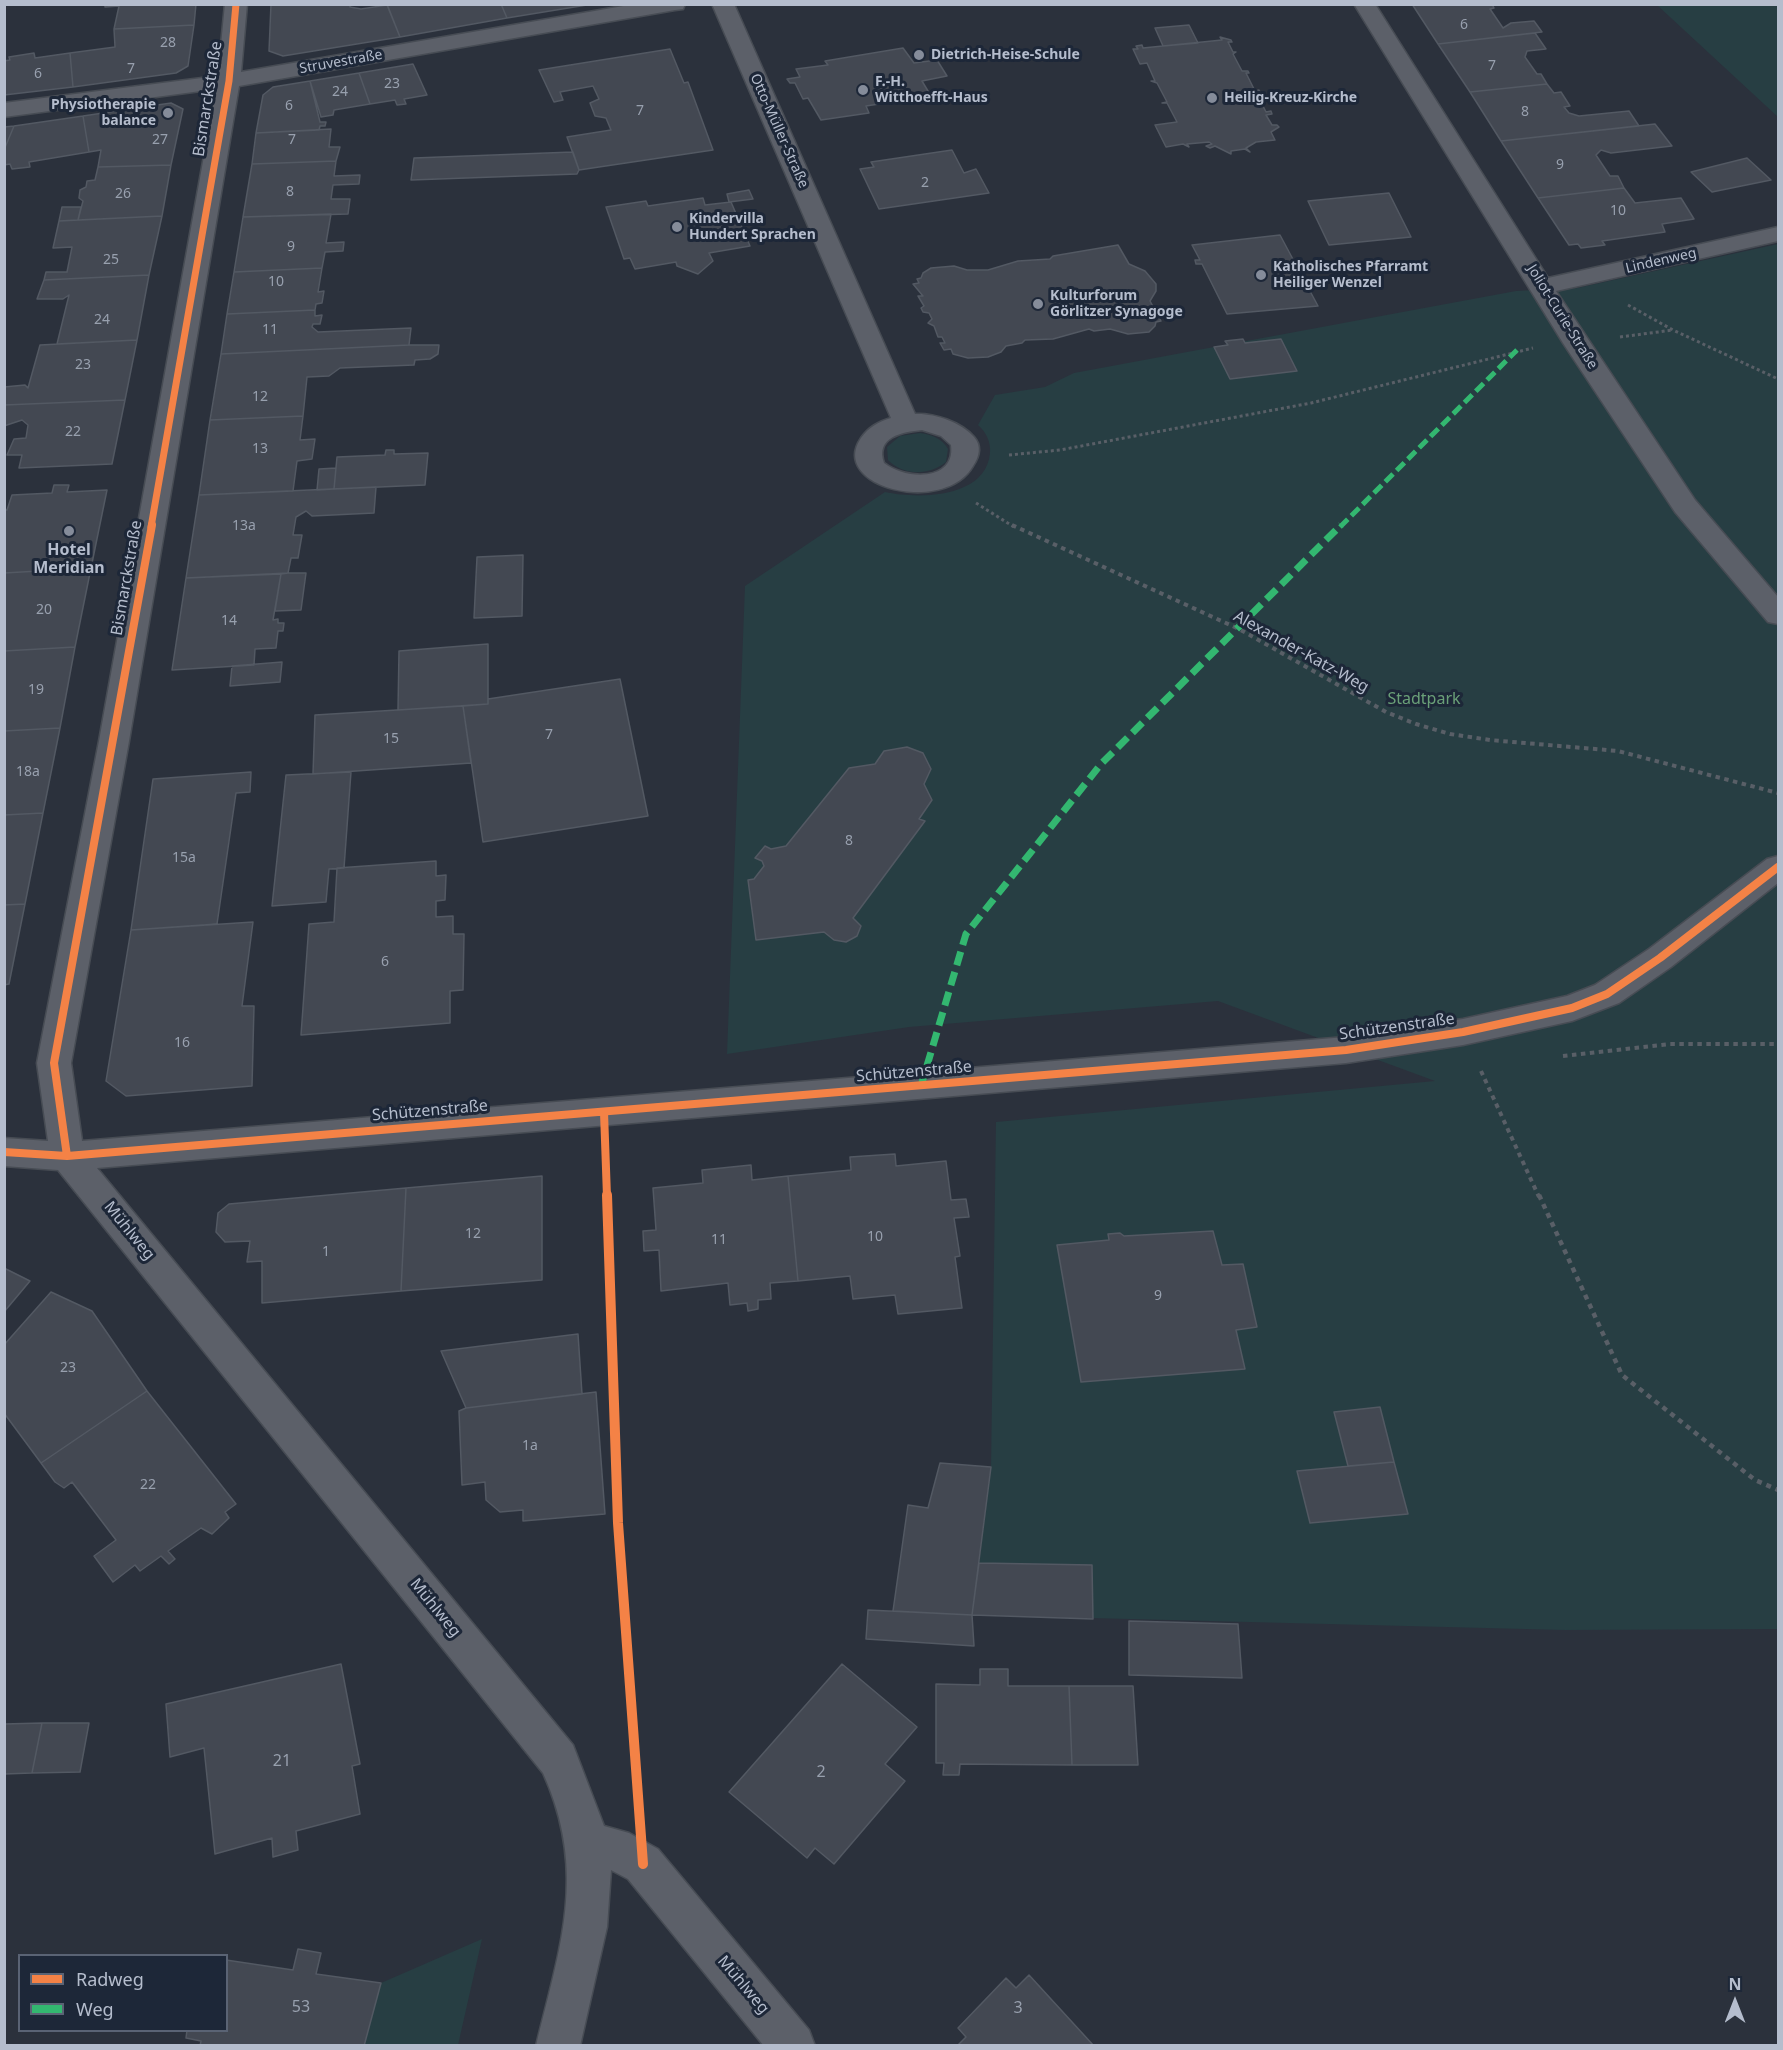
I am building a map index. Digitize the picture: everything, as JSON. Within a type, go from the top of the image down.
[{"type":"street","name":"Bismarckstraße","points":[[67,1156],[54,1063],[114,741],[229,81],[236,4]]},
{"type":"street","name":"Struvestraße","points":[[4,110],[229,81],[675,4]]},
{"type":"street","name":"Otto-Müller-Straße","points":[[723,4],[906,423]]},
{"type":"street","name":"Joliot-Curie-Straße","points":[[1364,4],[1576,342],[1685,506],[1779,615]]},
{"type":"street","name":"Lindenweg","points":[[1543,287],[1779,234]]},
{"type":"street","points":[[906,423],[939,425],[962,439],[967,449],[966,460],[960,470],[941,480],[918,485],[901,483],[875,470],[869,461],[868,451],[871,441],[892,426],[906,423]]},
{"type":"street","name":"Schützenstraße","points":[[4,1152],[67,1156],[1346,1050],[1463,1032],[1572,1008],[1607,994],[1660,958],[1779,867]]},
{"type":"street","name":"Mühlweg","points":[[67,1156],[558,1760],[575,1794],[587,1845],[615,1848],[644,1864],[793,2046]]},
{"type":"street","points":[[558,2046],[585,1926],[590,1886],[587,1845]]},
{"type":"path","points":[[1580,279],[1673,330],[1779,379]]},
{"type":"path","points":[[966,460],[1060,450],[1311,403],[1517,350],[1576,342]]},
{"type":"path","points":[[1558,1057],[1670,1044],[1779,1044]]},
{"type":"path","points":[[1490,1065],[1479,1066],[1622,1375],[1755,1480],[1779,1490]]},
{"type":"green space","points":[[1657,5],[1778,5],[1778,117]]},
{"type":"green space","name":"Stadtpark","points":[[1778,244],[1778,1629],[1565,1630],[972,1615],[991,1467],[996,1122],[1435,1081],[1218,1001],[909,1027],[727,1054],[745,586],[885,492],[931,495],[963,487],[976,479],[986,468],[990,453],[987,438],[978,425],[995,395],[1045,387],[1074,373],[1516,291],[1577,288]]},
{"type":"green space","points":[[920,433],[936,438],[946,445],[948,449],[946,462],[932,470],[916,472],[901,469],[888,460],[887,447],[900,436]]},
{"type":"green space","points":[[482,1939],[458,2045],[364,2045],[381,1983]]},
{"type":"building","points":[[105,4],[196,4],[194,25],[114,29],[119,6],[105,7]]},
{"type":"building","points":[[271,4],[350,4],[350,7],[361,9],[387,5],[400,37],[283,56],[269,51]]},
{"type":"building","points":[[387,4],[501,4],[507,18],[400,37]]},
{"type":"building","points":[[501,4],[593,4],[507,18]]},
{"type":"building","points":[[1412,4],[1492,4],[1494,8],[1490,9],[1503,28],[1511,23],[1534,21],[1542,32],[1438,44]]},
{"type":"building","points":[[194,25],[188,66],[176,73],[73,87],[70,53],[115,47],[114,29]]},
{"type":"building","points":[[1189,25],[1198,43],[1163,46],[1155,28]]},
{"type":"building","points":[[1535,33],[1546,49],[1527,51],[1525,57],[1547,84],[1470,92],[1438,44]]},
{"type":"building","name":"Heilig-Kreuz-Kirche","points":[[1220,37],[1231,40],[1232,42],[1228,42],[1233,52],[1236,52],[1233,54],[1242,71],[1248,71],[1249,73],[1246,73],[1255,91],[1259,90],[1261,94],[1257,94],[1266,112],[1271,111],[1272,114],[1266,115],[1272,125],[1279,127],[1271,132],[1275,140],[1256,142],[1246,148],[1250,152],[1245,149],[1231,151],[1231,154],[1215,146],[1210,148],[1206,146],[1212,144],[1209,142],[1187,144],[1189,147],[1183,144],[1166,147],[1155,125],[1177,122],[1167,103],[1162,103],[1167,102],[1157,83],[1151,81],[1155,81],[1147,63],[1140,64],[1133,49],[1138,49],[1136,46],[1142,45],[1143,48],[1222,40]]},
{"type":"building","name":"F.-H. Witthoefft-Haus","points":[[903,48],[914,63],[937,60],[947,76],[922,81],[931,96],[866,106],[869,113],[821,120],[808,98],[803,99],[795,83],[790,83],[787,79],[800,77],[796,69],[828,65],[825,61]]},
{"type":"building","points":[[670,49],[684,83],[688,82],[713,150],[579,170],[567,137],[611,130],[606,118],[595,116],[590,103],[599,99],[593,86],[560,92],[563,100],[554,102],[539,70]]},
{"type":"building","points":[[34,53],[35,58],[70,53],[73,87],[4,95],[4,61],[10,60],[9,57]]},
{"type":"building","points":[[413,64],[427,95],[404,99],[406,104],[397,105],[395,100],[370,104],[359,73]]},
{"type":"building","points":[[359,73],[370,104],[334,110],[333,115],[321,117],[310,81]]},
{"type":"building","points":[[310,81],[320,122],[326,122],[325,126],[320,126],[319,130],[256,133],[263,95],[273,87]]},
{"type":"building","points":[[1547,84],[1554,93],[1561,92],[1570,106],[1564,107],[1569,113],[1579,116],[1629,111],[1639,126],[1501,141],[1470,92]]},
{"type":"building","points":[[171,103],[183,109],[171,165],[98,167],[101,150],[89,152],[83,116]]},
{"type":"building","points":[[83,116],[89,152],[29,162],[30,167],[12,169],[10,164],[4,165],[4,150],[14,126]]},
{"type":"building","points":[[1655,124],[1672,146],[1611,153],[1601,150],[1596,155],[1610,176],[1618,176],[1624,188],[1538,198],[1501,141]]},
{"type":"building","points":[[14,126],[4,150],[4,127]]},
{"type":"building","points":[[331,129],[329,147],[340,147],[336,161],[252,164],[256,133]]},
{"type":"building","points":[[952,150],[964,173],[976,169],[989,193],[879,209],[860,169],[874,167],[871,162]]},
{"type":"building","points":[[573,152],[579,170],[577,174],[411,180],[414,158]]},
{"type":"building","points":[[1747,158],[1771,180],[1712,192],[1691,172]]},
{"type":"building","points":[[336,161],[334,176],[360,175],[359,184],[333,185],[331,199],[350,199],[348,214],[243,217],[252,164]]},
{"type":"building","points":[[171,165],[162,216],[78,220],[83,201],[79,198],[80,190],[86,187],[87,181],[95,180],[98,167]]},
{"type":"building","points":[[1624,188],[1635,203],[1681,198],[1694,219],[1662,224],[1665,232],[1602,241],[1605,245],[1581,248],[1578,244],[1569,245],[1538,198]]},
{"type":"building","points":[[749,190],[753,199],[729,202],[727,194]]},
{"type":"building","points":[[1389,193],[1411,237],[1329,245],[1308,201]]},
{"type":"building","name":"Kindervilla Hundert Sprachen","points":[[703,198],[705,205],[731,202],[750,246],[709,253],[713,261],[698,274],[677,266],[676,262],[635,269],[630,258],[624,259],[606,207],[646,201],[648,206]]},
{"type":"building","points":[[62,207],[81,207],[78,220],[59,221]]},
{"type":"building","points":[[331,214],[326,243],[344,242],[343,251],[325,252],[322,268],[234,272],[243,217]]},
{"type":"building","points":[[162,216],[149,275],[44,280],[46,272],[67,272],[72,247],[53,248],[59,221]]},
{"type":"building","points":[[1280,235],[1318,306],[1227,314],[1202,264],[1196,264],[1195,260],[1200,260],[1192,245]]},
{"type":"building","name":"Kulturforum Görlitzer Synagoge","points":[[1118,245],[1129,264],[1145,271],[1156,284],[1156,291],[1150,301],[1161,321],[1156,322],[1149,332],[1128,334],[1110,329],[1094,331],[1089,329],[1053,339],[1025,340],[1022,343],[1006,346],[1001,352],[988,357],[968,358],[953,354],[951,349],[944,350],[940,343],[945,343],[942,337],[938,337],[934,326],[928,323],[932,319],[929,313],[923,312],[921,308],[924,306],[918,296],[923,296],[913,284],[919,283],[917,279],[931,268],[954,266],[967,270],[988,270],[1018,261],[1050,259],[1053,256]]},
{"type":"building","points":[[322,268],[318,292],[324,291],[322,303],[316,304],[315,310],[227,314],[234,272]]},
{"type":"building","points":[[149,275],[137,340],[57,344],[69,295],[63,299],[37,299],[44,280]]},
{"type":"building","points":[[315,310],[315,316],[322,315],[320,324],[313,324],[312,327],[318,332],[411,328],[409,345],[221,354],[227,314]]},
{"type":"building","points":[[1243,339],[1245,343],[1281,339],[1297,371],[1230,379],[1214,347],[1228,345],[1225,341]]},
{"type":"building","points":[[137,340],[125,400],[4,405],[4,387],[25,385],[28,388],[40,345]]},
{"type":"building","points":[[439,345],[438,354],[430,359],[415,360],[414,365],[340,368],[329,376],[307,377],[303,416],[210,420],[221,354]]},
{"type":"building","points":[[125,400],[112,464],[19,468],[22,455],[7,455],[14,439],[26,438],[28,425],[22,420],[4,426],[4,405]]},
{"type":"building","points":[[303,416],[300,440],[315,439],[312,459],[297,461],[293,491],[199,495],[210,420]]},
{"type":"building","points":[[386,450],[394,450],[394,454],[428,453],[425,485],[334,489],[337,457],[385,455]]},
{"type":"building","points":[[336,468],[334,489],[317,490],[319,469]]},
{"type":"building","points":[[54,485],[69,485],[67,492],[107,490],[91,568],[4,573],[4,510],[7,510],[12,495],[52,493]]},
{"type":"building","points":[[376,487],[374,513],[312,516],[306,511],[296,517],[293,535],[302,535],[298,558],[291,558],[288,573],[186,578],[199,495]]},
{"type":"building","points":[[523,555],[522,616],[474,618],[477,557]]},
{"type":"building","points":[[91,568],[75,647],[4,651],[4,573]]},
{"type":"building","points":[[306,573],[301,610],[275,611],[281,574]]},
{"type":"building","points":[[281,574],[273,620],[278,619],[278,623],[284,623],[283,631],[278,631],[276,648],[255,649],[254,665],[172,670],[186,578]]},
{"type":"building","points":[[488,644],[488,704],[398,710],[399,651]]},
{"type":"building","points":[[75,647],[60,728],[4,731],[4,651]]},
{"type":"building","points":[[282,662],[280,682],[230,686],[232,666]]},
{"type":"building","points":[[620,679],[648,816],[483,842],[463,706],[488,704],[488,699]]},
{"type":"building","points":[[463,706],[471,763],[313,774],[315,715]]},
{"type":"building","points":[[60,728],[43,813],[4,815],[4,731]]},
{"type":"building","points":[[907,747],[923,753],[931,769],[924,784],[932,800],[919,819],[925,821],[853,918],[861,926],[857,936],[846,942],[834,940],[824,932],[756,940],[748,880],[754,879],[764,866],[762,861],[755,858],[765,846],[771,849],[786,846],[849,768],[875,764],[884,751]]},
{"type":"building","points":[[251,772],[250,792],[236,793],[217,924],[131,930],[153,779]]},
{"type":"building","points":[[351,772],[344,868],[329,869],[326,902],[272,906],[286,775]]},
{"type":"building","points":[[43,813],[25,904],[4,905],[4,815]]},
{"type":"building","points":[[436,861],[436,876],[446,875],[445,900],[436,901],[436,917],[453,916],[453,934],[464,934],[463,990],[450,991],[450,1023],[301,1035],[309,924],[334,922],[337,868]]},
{"type":"building","points":[[25,904],[9,984],[4,985],[4,905]]},
{"type":"building","points":[[253,922],[242,1006],[254,1006],[252,1086],[126,1096],[106,1081],[131,930]]},
{"type":"building","points":[[895,1154],[896,1166],[946,1161],[951,1200],[966,1199],[969,1217],[954,1218],[960,1256],[955,1257],[962,1308],[898,1314],[895,1295],[853,1299],[850,1276],[798,1281],[788,1176],[851,1170],[850,1157]]},
{"type":"building","points":[[751,1165],[752,1180],[788,1176],[798,1281],[770,1283],[771,1299],[758,1300],[758,1309],[748,1311],[747,1303],[730,1305],[728,1283],[661,1291],[659,1250],[644,1251],[643,1231],[656,1230],[653,1188],[703,1183],[702,1170]]},
{"type":"building","points":[[542,1176],[542,1280],[401,1291],[406,1188]]},
{"type":"building","points":[[406,1188],[401,1291],[262,1303],[262,1261],[247,1262],[250,1241],[225,1242],[216,1232],[218,1213],[229,1204]]},
{"type":"building","points":[[1213,1231],[1222,1265],[1243,1264],[1257,1327],[1236,1330],[1245,1369],[1081,1382],[1057,1245],[1109,1240],[1108,1234],[1120,1233],[1124,1236]]},
{"type":"building","points":[[4,1268],[30,1281],[4,1312]]},
{"type":"building","points":[[51,1292],[92,1311],[147,1391],[41,1463],[4,1413],[4,1345]]},
{"type":"building","points":[[578,1334],[582,1394],[466,1408],[441,1351]]},
{"type":"building","points":[[147,1391],[236,1504],[225,1512],[229,1518],[212,1534],[201,1528],[168,1551],[175,1559],[169,1564],[161,1556],[140,1571],[135,1565],[113,1582],[94,1556],[116,1540],[72,1482],[64,1488],[55,1482],[41,1463]]},
{"type":"building","points":[[596,1392],[605,1514],[523,1521],[523,1510],[500,1512],[486,1500],[485,1482],[462,1485],[459,1411],[466,1408]]},
{"type":"building","points":[[1380,1407],[1394,1462],[1348,1466],[1334,1412]]},
{"type":"building","points":[[1394,1462],[1408,1514],[1310,1523],[1297,1471]]},
{"type":"building","points":[[940,1463],[991,1467],[972,1615],[893,1611],[908,1505],[928,1508]]},
{"type":"building","points":[[979,1563],[1092,1565],[1093,1619],[972,1615]]},
{"type":"building","points":[[868,1610],[972,1615],[974,1646],[866,1639]]},
{"type":"building","points":[[1129,1621],[1238,1624],[1242,1678],[1129,1675]]},
{"type":"building","points":[[341,1664],[360,1764],[352,1766],[360,1814],[296,1831],[298,1850],[273,1857],[272,1838],[215,1854],[204,1748],[170,1757],[166,1704]]},
{"type":"building","points":[[842,1664],[917,1727],[885,1764],[905,1781],[834,1864],[815,1848],[807,1858],[729,1792]]},
{"type":"building","points":[[980,1669],[1008,1669],[1008,1686],[1069,1686],[1072,1765],[960,1764],[959,1775],[943,1775],[944,1763],[936,1763],[936,1684],[980,1685]]},
{"type":"building","points":[[1069,1686],[1133,1686],[1138,1765],[1072,1765]]},
{"type":"building","points":[[42,1723],[89,1723],[80,1772],[32,1773]]},
{"type":"building","points":[[42,1723],[32,1773],[4,1774],[4,1724]]},
{"type":"building","points":[[298,1949],[321,1953],[316,1974],[381,1983],[364,2046],[200,2046],[201,2041],[186,2038],[187,2032],[228,2032],[228,1960],[293,1970]]},
{"type":"building","points":[[1029,1975],[1094,2046],[957,2046],[966,2037],[958,2028],[1006,1978],[1016,1988]]},
{"type":"marked path","points":[[921,1086],[966,934],[1101,764],[1517,350]]},
{"type":"cycle path","points":[[67,1156],[54,1063],[114,741],[229,81],[236,4]]},
{"type":"cycle path","points":[[4,1152],[67,1156],[1346,1050],[1463,1032],[1572,1008],[1607,994],[1660,958],[1778,867]]},
{"type":"cycle path","points":[[604,1112],[618,1523],[643,1864]]},
{"type":"place","name":"Dietrich-Heise-Schule","points":[[919,55]]},
{"type":"place","name":"F.-H. Witthoefft-Haus","points":[[863,90]]},
{"type":"place","name":"Heilig-Kreuz-Kirche","points":[[1212,98]]},
{"type":"place","name":"Physiotherapie balance","points":[[168,113]]},
{"type":"place","name":"Kindervilla Hundert Sprachen","points":[[677,227]]},
{"type":"place","name":"Katholisches Pfarramt Heiliger Wenzel","points":[[1261,275]]},
{"type":"place","name":"Kulturforum Görlitzer Synagoge","points":[[1038,304]]},
{"type":"place","name":"Hotel Meridian","points":[[69,531]]}]
